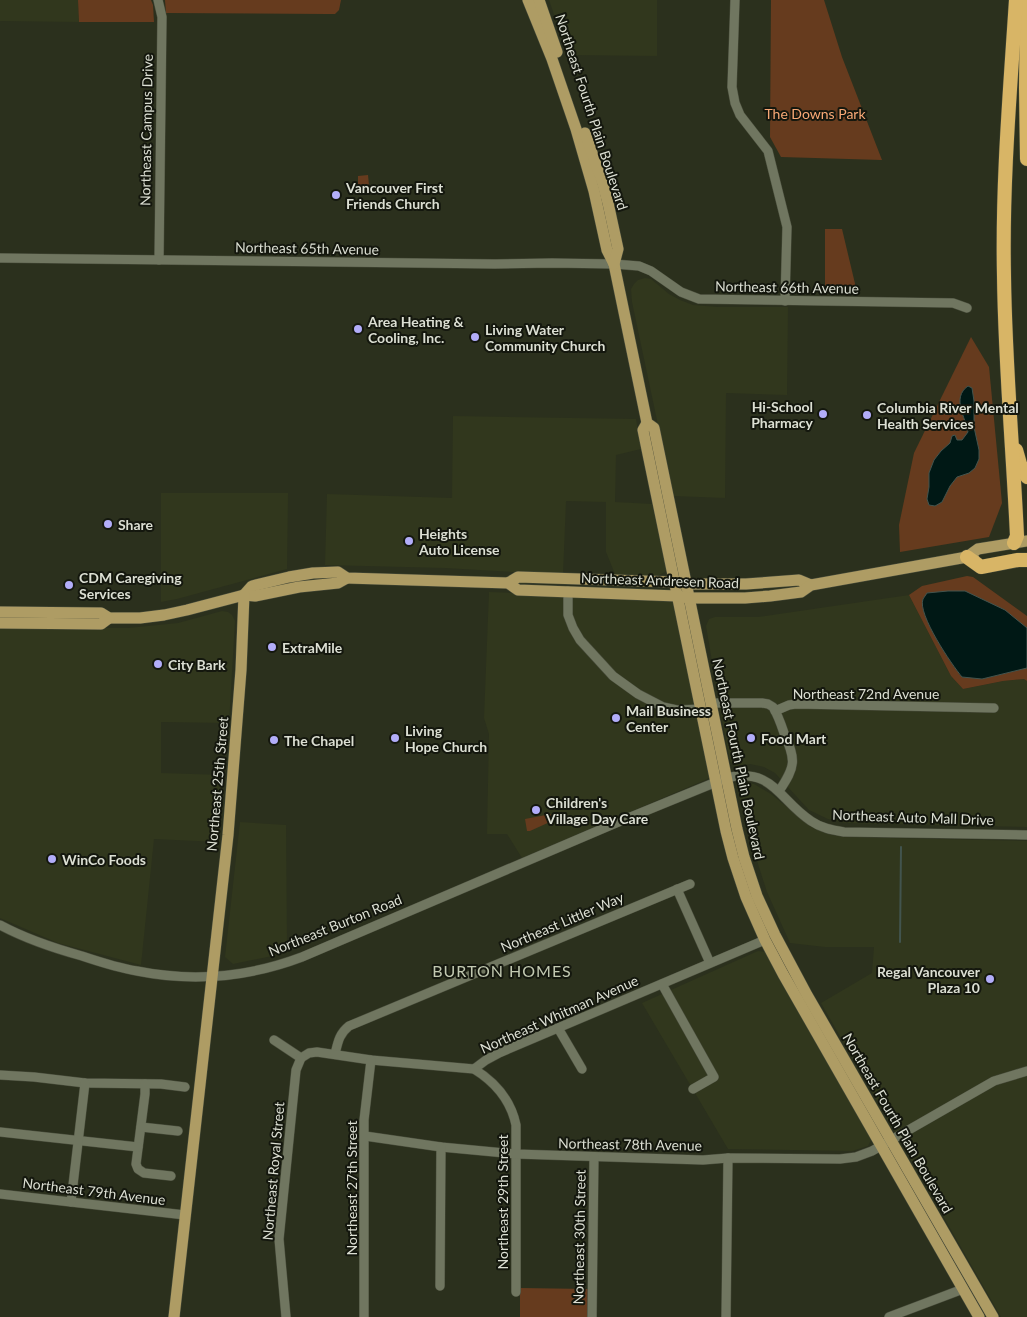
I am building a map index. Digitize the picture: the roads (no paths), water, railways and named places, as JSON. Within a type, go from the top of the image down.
[{"type":"highway","points":[[1016,0],[1004,239],[1005,313],[1012,462],[1017,536],[1021,542]]},
{"type":"highway","points":[[1027,0],[1027,159]]},
{"type":"highway","points":[[1012,432],[1018,456],[1027,477]]},
{"type":"highway","points":[[966,557],[981,567],[1027,560]]},
{"type":"main road","name":"Northeast Fourth Plain Boulevard","points":[[528,0],[552,59],[576,129],[594,191],[607,250],[614,264],[647,422],[654,428],[687,584],[706,706],[721,780],[726,831],[746,898],[783,974],[993,1317]]},
{"type":"main road","name":"Northeast Fourth Plain Boulevard","points":[[539,0],[605,192],[618,249],[614,264]]},
{"type":"main road","name":"Northeast Fourth Plain Boulevard","points":[[647,422],[643,430],[674,582],[706,706]]},
{"type":"main road","name":"Northeast Andresen Road","points":[[966,557],[978,549],[1021,542]]},
{"type":"main road","name":"Northeast Andresen Road","points":[[518,590],[689,598],[745,598],[801,592],[811,585],[966,557],[981,560],[1027,552]]},
{"type":"main road","name":"Northeast Andresen Road","points":[[0,612],[101,612],[109,618],[140,618],[171,614],[244,594],[252,586],[302,575],[338,572],[347,578],[508,583],[518,578],[674,582],[687,584],[746,584],[799,580],[811,585]]},
{"type":"main road","points":[[508,583],[518,590],[527,584],[555,584],[559,579]]},
{"type":"main road","points":[[568,592],[569,586],[587,586],[596,580]]},
{"type":"main road","name":"Northeast 25th Street","points":[[212,976],[228,835],[241,670],[244,594]]},
{"type":"main road","name":"Northeast Andresen Road","points":[[0,624],[101,624],[109,618]]},
{"type":"main road","name":"Northeast Fourth Plain Boulevard","points":[[721,780],[757,896],[775,935],[979,1317]]},
{"type":"main road","points":[[765,940],[771,940],[800,991],[807,995]]},
{"type":"main road","points":[[173,1316],[212,976]]},
{"type":"street","name":"Northeast Campus Drive","points":[[158,0],[162,17],[159,260]]},
{"type":"street","points":[[734,0],[732,87],[740,115],[768,152],[771,161],[787,227],[785,301]]},
{"type":"street","name":"Northeast 65th Avenue","points":[[0,258],[614,264]]},
{"type":"street","name":"Northeast 66th Avenue","points":[[614,264],[639,266],[651,271],[680,292],[699,299],[953,303],[967,308]]},
{"type":"street","name":"Northeast 72nd Avenue","points":[[568,592],[568,615],[580,640],[613,676],[633,690],[664,707],[678,710],[706,706],[767,704],[775,711],[793,704],[994,708]]},
{"type":"street","points":[[775,711],[791,747],[793,758],[792,769],[778,791]]},
{"type":"street","name":"Northeast Auto Mall Drive","points":[[721,780],[736,776],[756,777],[769,783],[811,821],[825,828],[844,832],[1027,835]]},
{"type":"street","name":"Northeast Burton Road","points":[[0,925],[14,933],[43,944],[119,967],[157,974],[212,976],[256,971],[278,966],[302,957],[721,780]]},
{"type":"street","name":"Northeast Littler Way","points":[[335,1054],[342,1031],[349,1026],[690,884]]},
{"type":"street","points":[[677,889],[710,963]]},
{"type":"street","name":"Northeast Whitman Avenue","points":[[301,1058],[309,1052],[317,1052],[371,1060],[474,1069],[499,1053],[765,940]]},
{"type":"street","points":[[662,984],[715,1070],[714,1077],[693,1089]]},
{"type":"street","points":[[558,1028],[582,1070]]},
{"type":"street","points":[[274,1040],[301,1058]]},
{"type":"street","name":"Northeast Royal Street","points":[[286,1317],[279,1239],[296,1070],[301,1058]]},
{"type":"street","name":"Northeast 27th Street","points":[[364,1317],[364,1120],[371,1060]]},
{"type":"street","name":"Northeast 29th Street","points":[[474,1069],[485,1076],[502,1094],[512,1108],[516,1125],[516,1292]]},
{"type":"street","name":"Northeast 78th Avenue","points":[[365,1136],[441,1147],[516,1154],[594,1158],[840,1160],[863,1155],[994,1081],[1027,1071]]},
{"type":"street","points":[[0,1074],[84,1083],[161,1084],[185,1087]]},
{"type":"street","points":[[71,1202],[84,1083]]},
{"type":"street","points":[[145,1084],[136,1164],[138,1170],[144,1173],[170,1176]]},
{"type":"street","points":[[141,1127],[178,1131]]},
{"type":"street","points":[[0,1132],[138,1147]]},
{"type":"street","points":[[440,1286],[441,1147]]},
{"type":"street","name":"Northeast 30th Street","points":[[592,1317],[594,1158]]},
{"type":"street","points":[[726,1317],[728,1158]]},
{"type":"street","name":"Northeast 79th Avenue","points":[[0,1194],[185,1215]]},
{"type":"street","points":[[889,1317],[963,1288]]},
{"type":"water","points":[[968,386],[972,388],[974,401],[974,427],[979,459],[975,468],[969,473],[957,477],[942,502],[935,506],[929,505],[927,499],[929,473],[934,460],[950,443],[952,436],[955,435],[957,440],[962,440],[968,432],[960,402],[963,391]]},
{"type":"water","points":[[965,591],[1005,610],[1027,628],[1027,668],[982,679],[962,677],[936,639],[925,616],[923,606],[923,599],[927,593]]},
{"type":"waterway","points":[[900,942],[901,847]]},
{"type":"place","name":"Vancouver First Friends Church","points":[[336,195]]},
{"type":"place","name":"Area Heating & Cooling, Inc.","points":[[358,329]]},
{"type":"place","name":"Living Water Community Church","points":[[475,337]]},
{"type":"place","name":"Hi-School Pharmacy","points":[[823,414]]},
{"type":"place","name":"Columbia River Mental Health Services","points":[[867,415]]},
{"type":"place","name":"Share","points":[[108,524]]},
{"type":"place","name":"Heights Auto License","points":[[409,541]]},
{"type":"place","name":"CDM Caregiving Services","points":[[69,585]]},
{"type":"place","name":"ExtraMile","points":[[272,647]]},
{"type":"place","name":"City Bark","points":[[158,664]]},
{"type":"place","name":"Mail Business Center","points":[[616,718]]},
{"type":"place","name":"Living Hope Church","points":[[395,738]]},
{"type":"place","name":"Food Mart","points":[[751,738]]},
{"type":"place","name":"The Chapel","points":[[274,740]]},
{"type":"place","name":"Children's Village Day Care","points":[[536,810]]},
{"type":"place","name":"WinCo Foods","points":[[52,859]]},
{"type":"place","name":"Regal Vancouver Plaza 10","points":[[990,979]]},
{"type":"district","name":"BURTON HOMES","points":[[502,970]]},
{"type":"park label","name":"The Downs Park","points":[[815,113]]}]
